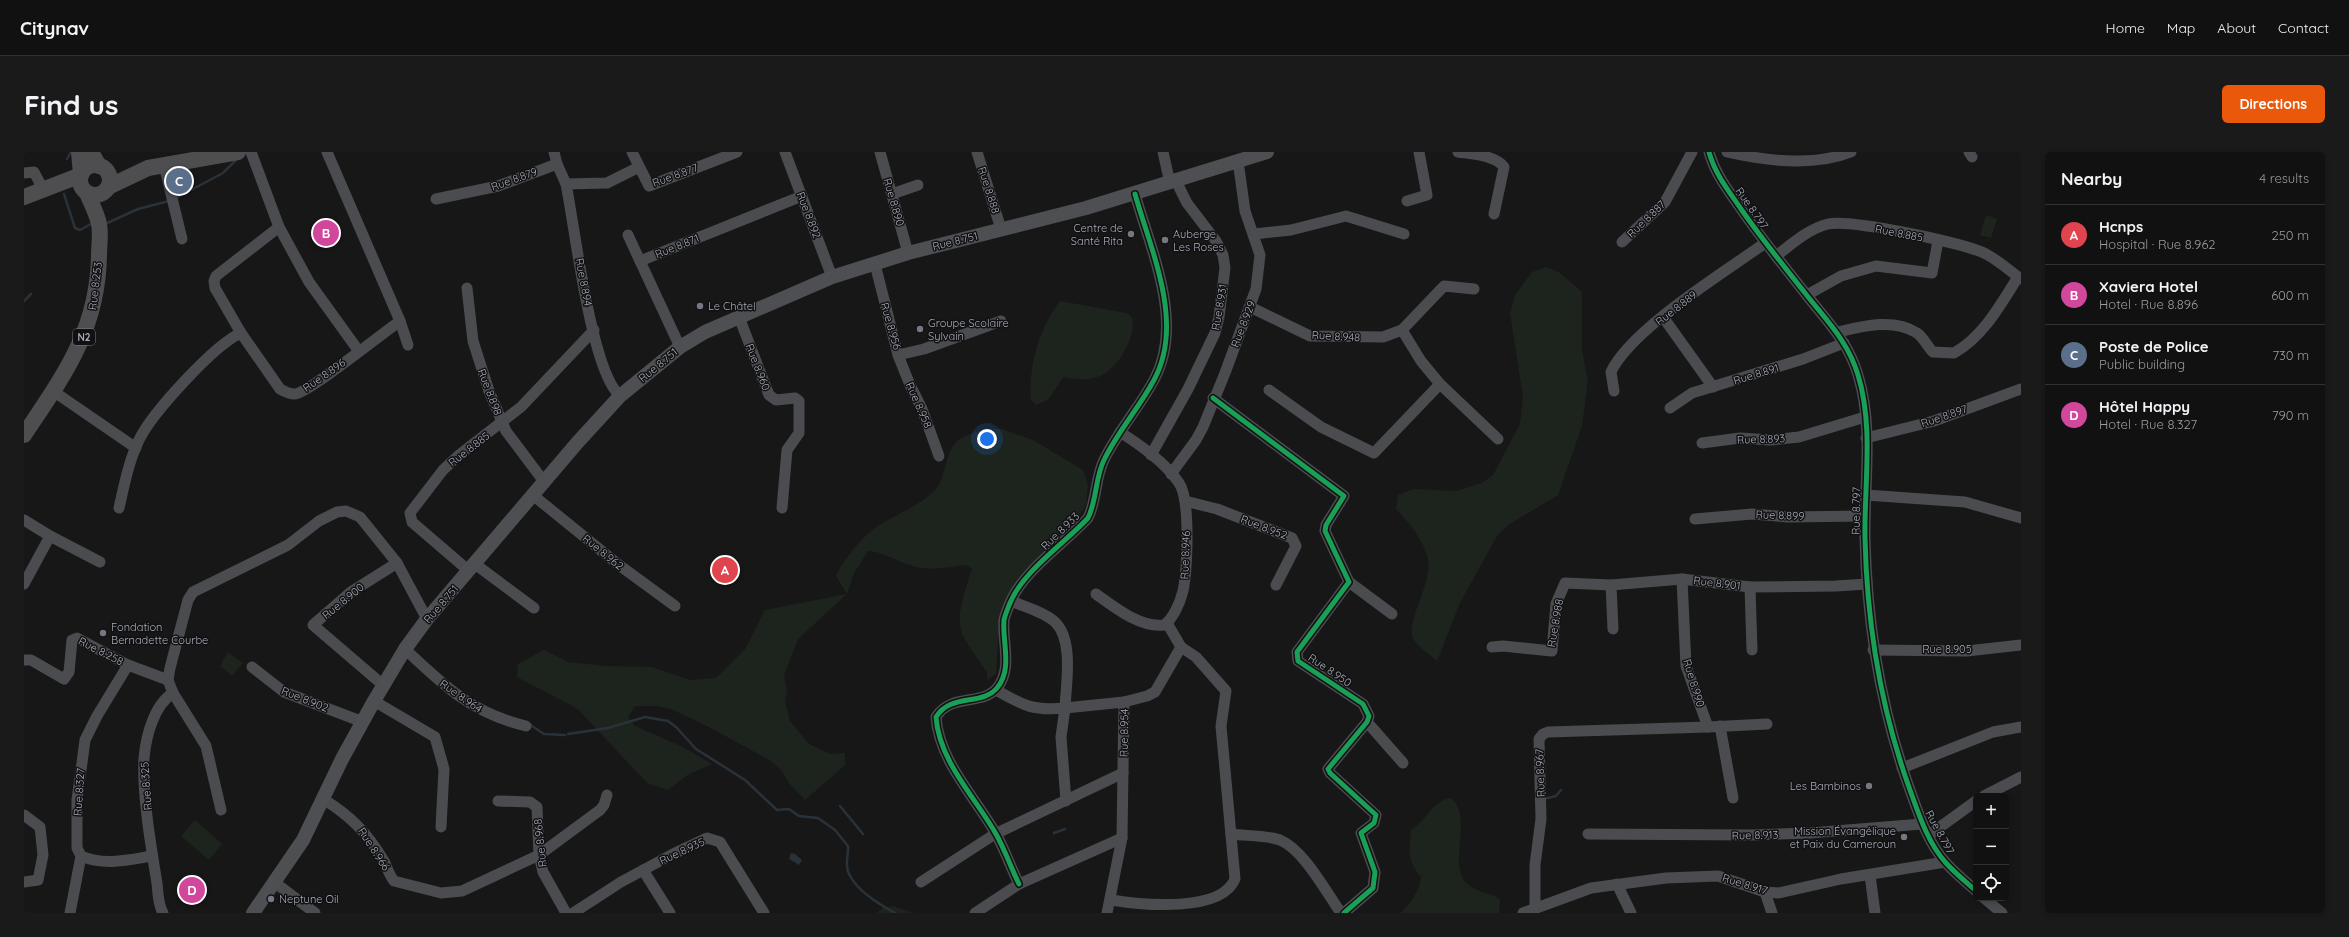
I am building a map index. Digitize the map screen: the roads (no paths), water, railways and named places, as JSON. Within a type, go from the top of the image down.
[{"type":"highway","points":[[79,152],[81,186],[86,192],[92,195],[148,168]]},
{"type":"highway","points":[[91,152],[109,180],[106,189]]},
{"type":"highway","points":[[24,197],[45,190],[81,174],[89,167],[148,168],[164,165],[189,156],[238,152]]},
{"type":"highway","name":"N2","points":[[99,225],[106,189]]},
{"type":"highway","points":[[45,190],[86,192]]},
{"type":"highway","name":"Rue 8.253","points":[[24,435],[53,391],[82,340],[90,320],[96,294],[99,225],[86,192]]},
{"type":"main road","name":"Rue 8.751","points":[[253,913],[303,840],[374,701],[405,649],[427,619],[534,496],[577,443],[620,396],[680,347],[705,332],[832,277],[908,252],[1135,194],[1267,152]]},
{"type":"street","points":[[251,152],[279,227],[309,282],[358,350]]},
{"type":"street","points":[[328,152],[400,321],[408,345]]},
{"type":"street","points":[[554,152],[557,164]]},
{"type":"street","name":"Rue 8.877","points":[[632,152],[649,186],[737,152]]},
{"type":"street","name":"Rue 8.892","points":[[785,152],[832,277]]},
{"type":"street","name":"Rue 8.890","points":[[880,152],[908,252]]},
{"type":"street","name":"Rue 8.888","points":[[976,152],[1001,229]]},
{"type":"street","name":"Rue 8.931","points":[[1152,455],[1192,382],[1215,333],[1220,317],[1225,268],[1223,255],[1216,241],[1173,182],[1163,152]]},
{"type":"street","points":[[1458,152],[1480,155],[1501,164],[1504,167],[1494,214]]},
{"type":"street","name":"Rue 8.887","points":[[1622,242],[1665,202],[1692,152]]},
{"type":"street","name":"Rue 8.797","points":[[1709,152],[1718,176],[1765,243],[1838,332],[1859,377],[1865,417],[1866,438],[1867,584],[1873,650],[1885,711],[1902,768],[1922,824],[1945,862],[1973,888]]},
{"type":"street","points":[[1727,152],[1777,160],[1840,156],[1851,152]]},
{"type":"street","points":[[1407,201],[1427,195],[1421,153]]},
{"type":"street","name":"Rue 8.929","points":[[1171,474],[1196,440],[1250,308],[1256,289],[1260,255],[1245,211],[1238,161]]},
{"type":"street","name":"Rue 8.894","points":[[557,164],[566,184],[594,330],[605,376],[613,390],[620,396]]},
{"type":"street","name":"Rue 8.879","points":[[436,199],[498,186],[557,164]]},
{"type":"street","points":[[164,165],[182,239]]},
{"type":"street","points":[[566,184],[607,183],[639,166]]},
{"type":"street","points":[[24,173],[34,172],[45,190]]},
{"type":"street","points":[[892,194],[918,186]]},
{"type":"street","name":"Rue 8.933","points":[[996,690],[1004,672],[1006,654],[1004,619],[1011,601],[1030,575],[1088,518],[1092,510],[1103,461],[1155,379],[1162,361],[1168,324],[1163,290],[1135,194]]},
{"type":"street","name":"Rue 8.871","points":[[680,347],[640,261],[802,196]]},
{"type":"street","points":[[1254,234],[1291,230],[1346,216],[1404,234]]},
{"type":"street","name":"Rue 8.885","points":[[1776,256],[1802,236],[1816,228],[1829,224],[1859,226],[1938,241],[1988,255],[2019,278]]},
{"type":"street","name":"Rue 8.896","points":[[279,227],[216,276],[214,281],[215,288],[241,333],[280,389],[287,393],[296,394],[308,388],[358,350],[400,321]]},
{"type":"street","points":[[628,235],[640,261]]},
{"type":"street","points":[[1807,296],[1841,276],[1876,266],[1932,273],[1938,241]]},
{"type":"street","name":"Rue 8.889","points":[[1614,391],[1611,372],[1614,366],[1635,342],[1663,317],[1765,243]]},
{"type":"street","name":"Rue 8.956","points":[[875,264],[898,355],[931,347],[1000,320]]},
{"type":"street","points":[[1838,332],[1878,324],[1907,328],[1922,337],[1933,352],[1954,353],[1973,339],[1994,316],[2019,278]]},
{"type":"street","points":[[1474,289],[1444,286],[1402,330],[1421,361],[1440,384],[1498,439]]},
{"type":"street","name":"Rue 8.898","points":[[467,288],[473,341],[489,391],[503,423],[526,459],[545,483]]},
{"type":"street","name":"Rue 8.948","points":[[1250,308],[1315,337],[1382,337],[1402,330]]},
{"type":"street","name":"Rue 8.960","points":[[739,317],[769,395],[776,400],[795,398],[799,401],[799,433],[788,450],[782,508]]},
{"type":"street","points":[[1663,317],[1713,387]]},
{"type":"street","name":"Rue 8.885","points":[[472,568],[412,522],[410,514],[443,470],[459,455],[503,423],[542,386],[560,364],[594,330]]},
{"type":"street","points":[[119,508],[136,448],[157,413],[217,349],[226,341],[241,333]]},
{"type":"street","name":"Rue 8.891","points":[[1670,408],[1684,397],[1803,359],[1844,343]]},
{"type":"street","name":"Rue 8.958","points":[[898,355],[910,385],[922,409],[939,456]]},
{"type":"street","points":[[1269,390],[1321,427],[1374,453],[1440,384]]},
{"type":"street","name":"Rue 8.897","points":[[1866,438],[1934,422],[2021,389]]},
{"type":"street","points":[[53,391],[136,448]]},
{"type":"street","points":[[1213,398],[1344,496],[1326,525],[1325,531],[1349,582],[1392,614]]},
{"type":"street","name":"Rue 8.893","points":[[1702,443],[1740,438],[1771,440],[1799,437],[1865,417]]},
{"type":"street","name":"Rue 8.946","points":[[1120,432],[1152,455],[1171,474],[1180,484],[1185,501],[1187,545],[1184,580],[1177,607],[1167,623]]},
{"type":"street","points":[[1866,495],[1965,502],[2021,518]]},
{"type":"street","name":"Rue 8.962","points":[[534,496],[619,565],[675,606]]},
{"type":"street","name":"Rue 8.952","points":[[1185,501],[1217,509],[1292,538],[1296,546],[1276,585]]},
{"type":"street","points":[[221,810],[206,746],[173,693],[168,680],[188,600],[193,592],[288,545],[319,521],[337,512],[346,511],[360,517],[397,563],[427,619]]},
{"type":"street","name":"Rue 8.899","points":[[1695,520],[1752,514],[1788,517],[1866,516]]},
{"type":"street","points":[[24,520],[50,536],[100,562]]},
{"type":"street","points":[[24,584],[50,536]]},
{"type":"street","name":"Rue 8.900","points":[[383,685],[313,625],[351,592],[397,563]]},
{"type":"street","points":[[472,568],[534,608]]},
{"type":"street","name":"Rue 8.901","points":[[1611,585],[1682,579],[1750,586],[1836,586],[1867,584]]},
{"type":"street","name":"Rue 8.990","points":[[1682,579],[1686,666],[1708,727]]},
{"type":"street","name":"Rue 8.950","points":[[1349,582],[1297,652],[1296,657],[1298,661],[1362,704],[1369,716],[1367,722]]},
{"type":"street","name":"Rue 8.988","points":[[1492,647],[1503,646],[1552,651],[1556,604],[1565,583],[1611,585]]},
{"type":"street","points":[[1611,585],[1612,629]]},
{"type":"street","points":[[1750,586],[1752,650]]},
{"type":"street","points":[[1096,594],[1112,606],[1142,622],[1158,626],[1167,623],[1181,647],[1196,657],[1226,691],[1221,726],[1235,879],[1232,886],[1225,893],[1208,902],[1173,906],[1155,906],[1111,900]]},
{"type":"street","points":[[1011,601],[1048,617],[1063,632],[1067,644],[1065,708],[1061,737],[1066,801]]},
{"type":"street","name":"Rue 8.258","points":[[24,660],[31,660],[64,679],[68,672],[72,640],[77,638],[128,665],[168,680]]},
{"type":"street","name":"Rue 8.905","points":[[1873,650],[1967,651],[2021,645]]},
{"type":"street","points":[[1124,702],[1147,696],[1155,692],[1181,647]]},
{"type":"street","name":"Rue 8.964","points":[[405,649],[446,688],[463,700],[492,716],[526,726]]},
{"type":"street","name":"Rue 8.327","points":[[70,913],[80,856],[77,848],[77,800],[85,740],[97,716],[128,665]]},
{"type":"street","name":"Rue 8.902","points":[[252,667],[284,692],[363,722]]},
{"type":"street","points":[[996,690],[984,696],[950,704],[940,710],[936,717],[941,743],[976,806],[995,834],[1019,884]]},
{"type":"street","name":"Rue 8.954","points":[[996,690],[1030,707],[1042,710],[1124,702],[1122,838],[1111,900],[1107,913]]},
{"type":"street","name":"Rue 8.325","points":[[160,912],[152,856],[144,758],[150,730],[158,708],[164,699],[173,693]]},
{"type":"street","points":[[374,701],[435,737],[444,769],[441,827]]},
{"type":"street","points":[[1231,834],[1279,840],[1289,846],[1298,854],[1342,913],[1373,888],[1375,872],[1361,833],[1374,823],[1376,815],[1330,774],[1328,769],[1367,722],[1402,763]]},
{"type":"street","points":[[1708,727],[1767,724]]},
{"type":"street","points":[[1720,726],[1733,798]]},
{"type":"street","name":"Rue 8.967","points":[[1541,909],[1536,865],[1541,819],[1539,739],[1542,734],[1548,732],[1708,727]]},
{"type":"street","points":[[1902,768],[1993,732],[2021,727]]},
{"type":"street","points":[[921,882],[995,834],[1123,774]]},
{"type":"street","points":[[1990,793],[2021,777]]},
{"type":"street","name":"Rue 8.966","points":[[323,799],[343,811],[359,825],[384,862],[391,878],[397,882],[441,893],[454,893],[462,891],[539,855],[600,810],[604,805],[607,795]]},
{"type":"street","name":"Rue 8.968","points":[[498,800],[534,803],[537,807],[539,855],[543,872],[566,913]]},
{"type":"street","points":[[1929,835],[1973,803]]},
{"type":"street","points":[[24,816],[40,827],[43,855],[38,880],[24,882]]},
{"type":"street","name":"Rue 8.913","points":[[1588,834],[1758,835],[1810,833],[1922,824]]},
{"type":"street","name":"Rue 8.935","points":[[579,912],[644,870],[707,838],[720,842],[764,913]]},
{"type":"street","points":[[975,913],[1019,884],[1122,838]]},
{"type":"street","points":[[80,856],[91,861],[108,862],[152,856]]},
{"type":"street","name":"Rue 8.917","points":[[1523,913],[1541,909],[1591,888],[1673,877],[1718,876],[1765,892],[1779,893],[1841,878],[1870,875],[1945,862]]},
{"type":"street","points":[[644,870],[670,913]]},
{"type":"street","points":[[1870,875],[1875,913]]},
{"type":"street","points":[[274,882],[315,913]]},
{"type":"street","points":[[1617,884],[1631,913]]},
{"type":"street","points":[[1765,892],[1772,913]]},
{"type":"street","points":[[1988,901],[2002,913]]},
{"type":"waterway","points":[[67,159],[71,152]]},
{"type":"waterway","points":[[176,198],[223,173],[237,159]]},
{"type":"waterway","points":[[64,194],[75,228],[80,230],[91,224]]},
{"type":"waterway","points":[[105,224],[138,209],[169,201]]},
{"type":"waterway","points":[[24,301],[31,294]]},
{"type":"waterway","points":[[568,734],[608,728],[645,717],[668,721],[676,727],[696,749],[745,780],[777,810],[789,809],[799,816],[818,818],[835,830],[848,846],[847,867],[849,874],[857,886],[882,906],[895,913]]},
{"type":"waterway","points":[[529,724],[544,734],[565,735]]},
{"type":"waterway","points":[[1543,799],[1556,796],[1561,790]]},
{"type":"waterway","points":[[840,806],[863,834]]},
{"type":"waterway","points":[[1054,833],[1065,829]]},
{"type":"place","name":"Poste de Police","points":[[179,181]]},
{"type":"place","name":"Xaviera Hotel","points":[[326,233]]},
{"type":"place","name":"Centre de Santé Rita","points":[[1131,234]]},
{"type":"place","name":"Auberge Les Roses","points":[[1165,240]]},
{"type":"place","name":"Le Châtel","points":[[700,306]]},
{"type":"place","name":"Groupe Scolaire Sylvain","points":[[920,329]]},
{"type":"place","name":"Hcnps","points":[[725,570]]},
{"type":"place","name":"Fondation Bernadette Courbe","points":[[103,633]]},
{"type":"place","name":"Les Bambinos","points":[[1869,786]]},
{"type":"place","name":"Mission Évangélique et Paix du Cameroun","points":[[1904,837]]},
{"type":"place","name":"Hôtel Happy","points":[[192,890]]},
{"type":"place","name":"Neptune Oil","points":[[271,899]]}]
